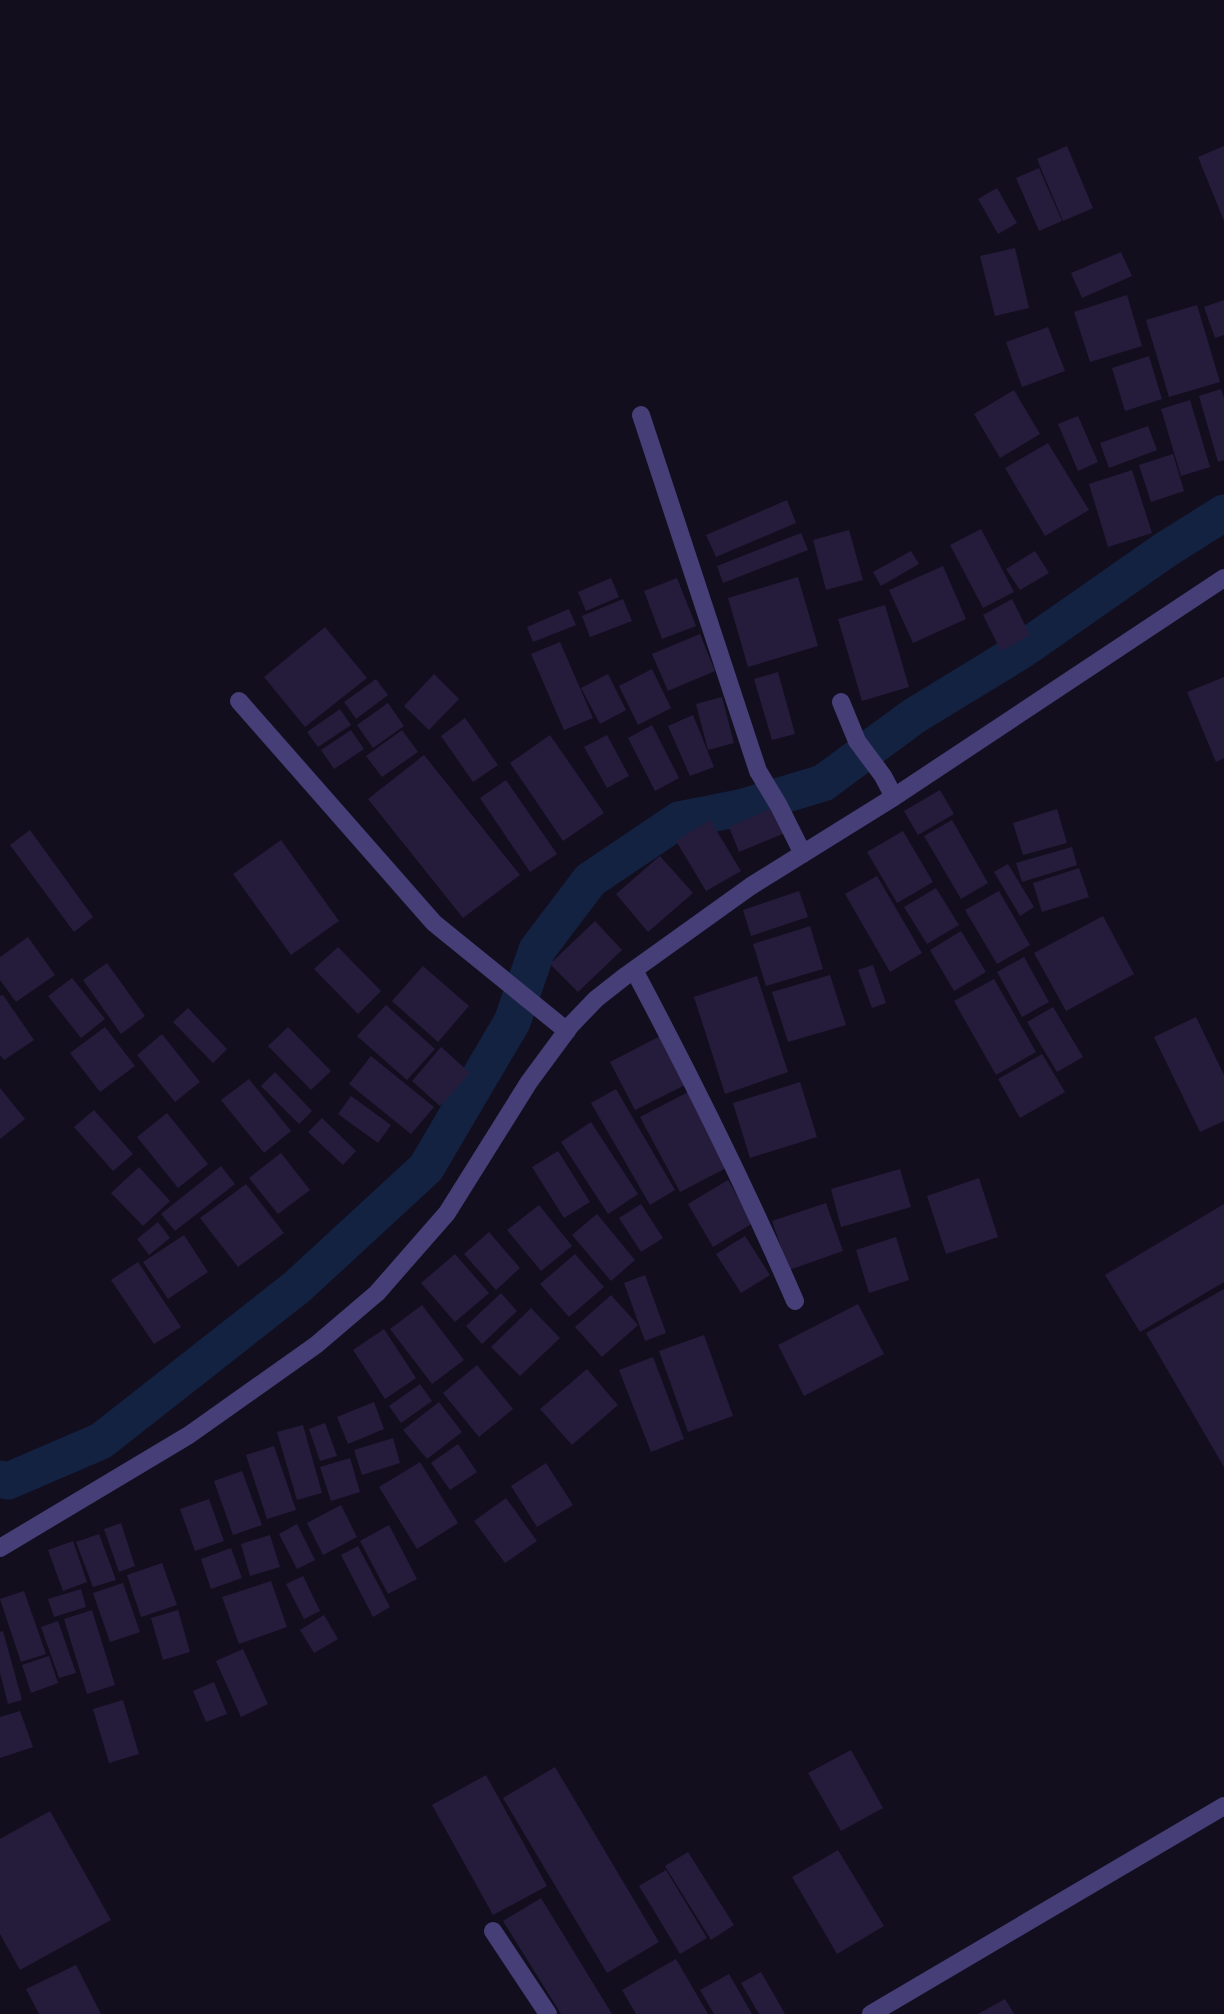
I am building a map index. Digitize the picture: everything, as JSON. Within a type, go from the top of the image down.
[{"type":"street","points":[[641,415],[763,782],[779,806],[803,854]]},
{"type":"street","points":[[1,1542],[188,1436],[316,1345],[377,1293],[447,1213],[529,1082],[567,1031],[596,999],[751,886],[894,797],[1224,578]]},
{"type":"street","points":[[239,701],[434,923],[567,1031]]},
{"type":"street","points":[[841,702],[857,741],[883,776],[894,797]]},
{"type":"street","points":[[634,970],[760,1219],[795,1301]]},
{"type":"street","points":[[871,2014],[1224,1806]]},
{"type":"street","points":[[494,1931],[548,2014]]},
{"type":"building","points":[[1067,146],[1093,208],[1063,221],[1037,159]]},
{"type":"building","points":[[1224,146],[1224,221],[1198,157]]},
{"type":"building","points":[[1039,168],[1062,221],[1039,231],[1016,178]]},
{"type":"building","points":[[997,188],[1017,223],[998,234],[978,199]]},
{"type":"building","points":[[1015,248],[1029,308],[995,316],[980,256]]},
{"type":"building","points":[[1121,252],[1132,276],[1082,298],[1071,273]]},
{"type":"building","points":[[1127,295],[1142,346],[1090,362],[1074,312]]},
{"type":"building","points":[[1224,300],[1224,335],[1215,338],[1204,307]]},
{"type":"building","points":[[1197,305],[1220,382],[1169,397],[1146,320]]},
{"type":"building","points":[[1048,327],[1065,371],[1022,387],[1006,342]]},
{"type":"building","points":[[1149,356],[1162,399],[1125,411],[1112,368]]},
{"type":"building","points":[[1221,389],[1224,398],[1224,460],[1218,462],[1199,396]]},
{"type":"building","points":[[1014,390],[1040,434],[1000,458],[974,414]]},
{"type":"building","points":[[1190,400],[1210,467],[1181,476],[1161,409]]},
{"type":"building","points":[[1078,416],[1098,462],[1078,471],[1058,424]]},
{"type":"building","points":[[1148,426],[1157,450],[1109,468],[1100,443]]},
{"type":"building","points":[[1048,443],[1089,510],[1045,536],[1005,468]]},
{"type":"building","points":[[1173,454],[1184,491],[1151,502],[1139,465]]},
{"type":"building","points":[[1132,470],[1152,533],[1108,547],[1089,484]]},
{"type":"building","points":[[787,500],[796,523],[716,557],[706,535]]},
{"type":"building","points":[[981,529],[1014,592],[983,608],[950,545]]},
{"type":"building","points":[[849,530],[863,580],[826,590],[813,540]]},
{"type":"building","points":[[801,533],[808,550],[723,583],[717,566]]},
{"type":"building","points":[[911,551],[919,564],[881,586],[873,572]]},
{"type":"building","points":[[1035,551],[1049,573],[1020,590],[1006,569]]},
{"type":"building","points":[[943,566],[966,619],[913,643],[889,590]]},
{"type":"building","points":[[798,577],[818,646],[748,667],[728,598]]},
{"type":"building","points":[[611,578],[619,597],[586,611],[578,592]]},
{"type":"building","points":[[677,578],[696,626],[662,639],[644,591]]},
{"type":"building","points":[[623,599],[632,621],[590,637],[582,616]]},
{"type":"building","points":[[1012,599],[1030,635],[1001,651],[983,615]]},
{"type":"building","points":[[885,605],[909,687],[862,701],[838,619]]},
{"type":"building","points":[[569,609],[576,625],[533,642],[527,627]]},
{"type":"building","points":[[325,627],[367,678],[305,727],[264,677]]},
{"type":"building","points":[[700,634],[715,671],[668,691],[652,654]]},
{"type":"building","points":[[560,642],[593,718],[564,730],[531,654]]},
{"type":"building","points":[[652,669],[671,708],[638,725],[619,686]]},
{"type":"building","points":[[778,672],[795,734],[772,740],[754,679]]},
{"type":"building","points":[[434,674],[459,699],[429,730],[404,706]]},
{"type":"building","points":[[608,674],[626,710],[600,724],[581,688]]},
{"type":"building","points":[[1224,677],[1224,758],[1216,762],[1187,692]]},
{"type":"building","points":[[376,679],[388,695],[356,719],[344,702]]},
{"type":"building","points":[[722,697],[734,743],[708,750],[696,704]]},
{"type":"building","points":[[388,703],[404,726],[373,748],[357,725]]},
{"type":"building","points":[[340,709],[351,725],[318,747],[307,732]]},
{"type":"building","points":[[693,715],[714,767],[690,776],[668,726]]},
{"type":"building","points":[[465,718],[498,765],[473,782],[441,736]]},
{"type":"building","points":[[652,725],[679,778],[655,791],[628,738]]},
{"type":"building","points":[[351,730],[364,749],[334,769],[321,750]]},
{"type":"building","points":[[402,730],[418,752],[382,777],[366,756]]},
{"type":"building","points":[[550,735],[604,813],[563,841],[510,763]]},
{"type":"building","points":[[607,735],[629,776],[607,788],[584,747]]},
{"type":"building","points":[[424,755],[520,875],[463,918],[368,799]]},
{"type":"building","points":[[506,780],[557,854],[530,872],[480,798]]},
{"type":"building","points":[[940,790],[954,814],[918,835],[904,811]]},
{"type":"building","points":[[777,806],[787,832],[739,852],[729,827]]},
{"type":"building","points":[[1057,809],[1067,843],[1023,855],[1013,823]]},
{"type":"building","points":[[710,820],[741,871],[706,891],[676,841]]},
{"type":"building","points":[[952,820],[988,883],[961,899],[924,836]]},
{"type":"building","points":[[30,830],[93,917],[74,932],[10,845]]},
{"type":"building","points":[[903,831],[933,882],[897,903],[867,852]]},
{"type":"building","points":[[281,840],[339,921],[291,955],[233,874]]},
{"type":"building","points":[[1072,847],[1077,865],[1022,882],[1016,863]]},
{"type":"building","points":[[660,856],[693,893],[648,932],[616,894]]},
{"type":"building","points":[[1008,864],[1034,907],[1020,916],[994,872]]},
{"type":"building","points":[[1079,868],[1089,897],[1042,912],[1033,883]]},
{"type":"building","points":[[877,876],[922,953],[890,972],[845,894]]},
{"type":"building","points":[[936,888],[959,925],[927,944],[904,907]]},
{"type":"building","points":[[799,891],[808,917],[751,936],[743,910]]},
{"type":"building","points":[[999,891],[1030,945],[997,964],[965,910]]},
{"type":"building","points":[[1103,916],[1134,974],[1066,1011],[1034,953]]},
{"type":"building","points":[[595,921],[622,950],[578,992],[550,964]]},
{"type":"building","points":[[810,926],[823,969],[766,986],[753,944]]},
{"type":"building","points":[[961,931],[986,972],[954,991],[930,950]]},
{"type":"building","points":[[28,937],[55,975],[16,1002],[0,980],[0,957]]},
{"type":"building","points":[[338,947],[381,991],[358,1014],[314,969]]},
{"type":"building","points":[[1024,957],[1049,1002],[1022,1017],[997,972]]},
{"type":"building","points":[[107,963],[145,1016],[121,1034],[83,980]]},
{"type":"building","points":[[873,965],[886,1003],[872,1008],[858,970]]},
{"type":"building","points":[[423,966],[469,1006],[438,1042],[392,1001]]},
{"type":"building","points":[[830,975],[846,1025],[788,1042],[772,992]]},
{"type":"building","points":[[757,976],[788,1072],[725,1094],[694,997]]},
{"type":"building","points":[[72,978],[105,1019],[81,1038],[48,996]]},
{"type":"building","points":[[994,979],[1036,1052],[996,1075],[954,1001]]},
{"type":"building","points":[[3,995],[34,1040],[4,1060],[0,1055],[0,996]]},
{"type":"building","points":[[386,1005],[435,1049],[407,1080],[357,1036]]},
{"type":"building","points":[[1053,1007],[1083,1057],[1057,1072],[1027,1022]]},
{"type":"building","points":[[188,1008],[227,1049],[213,1063],[173,1022]]},
{"type":"building","points":[[1196,1017],[1224,1075],[1224,1121],[1200,1132],[1154,1037]]},
{"type":"building","points":[[105,1027],[135,1066],[100,1092],[70,1053]]},
{"type":"building","points":[[288,1027],[331,1071],[311,1090],[268,1046]]},
{"type":"building","points":[[666,1033],[691,1082],[635,1110],[610,1062]]},
{"type":"building","points":[[162,1034],[200,1082],[175,1102],[137,1055]]},
{"type":"building","points":[[441,1047],[470,1073],[440,1106],[412,1081]]},
{"type":"building","points":[[1042,1054],[1065,1092],[1020,1118],[998,1079]]},
{"type":"building","points":[[371,1056],[434,1107],[411,1134],[349,1084]]},
{"type":"building","points":[[275,1072],[312,1111],[299,1124],[261,1086]]},
{"type":"building","points":[[249,1079],[291,1131],[264,1153],[221,1100]]},
{"type":"building","points":[[800,1082],[817,1137],[750,1158],[733,1103]]},
{"type":"building","points":[[0,1088],[25,1119],[0,1139]]},
{"type":"building","points":[[616,1089],[675,1190],[650,1205],[591,1103]]},
{"type":"building","points":[[690,1091],[730,1166],[680,1192],[640,1117]]},
{"type":"building","points":[[351,1096],[391,1125],[378,1143],[338,1114]]},
{"type":"building","points":[[94,1110],[133,1154],[113,1171],[74,1127]]},
{"type":"building","points":[[167,1113],[208,1164],[178,1188],[137,1137]]},
{"type":"building","points":[[322,1118],[356,1151],[343,1165],[308,1132]]},
{"type":"building","points":[[591,1122],[638,1194],[608,1214],[561,1142]]},
{"type":"building","points":[[558,1151],[590,1202],[564,1218],[532,1167]]},
{"type":"building","points":[[281,1153],[310,1190],[278,1214],[249,1178]]},
{"type":"building","points":[[221,1166],[235,1184],[175,1231],[161,1214]]},
{"type":"building","points":[[139,1167],[170,1201],[143,1226],[111,1193]]},
{"type":"building","points":[[900,1169],[911,1207],[841,1227],[831,1189]]},
{"type":"building","points":[[979,1178],[998,1237],[946,1254],[927,1196]]},
{"type":"building","points":[[728,1180],[753,1223],[713,1247],[688,1204]]},
{"type":"building","points":[[246,1184],[284,1233],[238,1267],[200,1218]]},
{"type":"building","points":[[826,1203],[843,1251],[789,1270],[772,1221]]},
{"type":"building","points":[[641,1204],[663,1238],[641,1252],[619,1218]]},
{"type":"building","points":[[1224,1204],[1224,1282],[1140,1332],[1105,1275]]},
{"type":"building","points":[[539,1205],[572,1246],[541,1271],[507,1230]]},
{"type":"building","points":[[597,1214],[635,1260],[611,1281],[572,1235]]},
{"type":"building","points":[[158,1222],[170,1238],[149,1255],[137,1239]]},
{"type":"building","points":[[489,1232],[520,1268],[496,1290],[464,1254]]},
{"type":"building","points":[[184,1235],[208,1272],[168,1299],[143,1262]]},
{"type":"building","points":[[745,1236],[770,1275],[741,1293],[716,1254]]},
{"type":"building","points":[[896,1237],[909,1280],[869,1293],[856,1250]]},
{"type":"building","points":[[455,1254],[489,1293],[455,1322],[421,1283]]},
{"type":"building","points":[[575,1254],[604,1287],[569,1317],[540,1284]]},
{"type":"building","points":[[138,1262],[181,1327],[154,1344],[111,1280]]},
{"type":"building","points":[[645,1275],[666,1333],[645,1341],[624,1283]]},
{"type":"building","points":[[1224,1289],[1224,1467],[1146,1333]]},
{"type":"building","points":[[501,1293],[517,1311],[482,1344],[466,1326]]},
{"type":"building","points":[[611,1295],[638,1325],[602,1357],[575,1327]]},
{"type":"building","points":[[858,1304],[884,1354],[804,1396],[778,1345]]},
{"type":"building","points":[[422,1305],[464,1360],[432,1384],[390,1329]]},
{"type":"building","points":[[531,1308],[560,1338],[520,1376],[491,1347]]},
{"type":"building","points":[[384,1329],[416,1378],[385,1399],[353,1350]]},
{"type":"building","points":[[704,1335],[733,1416],[688,1432],[659,1351]]},
{"type":"building","points":[[653,1357],[684,1439],[651,1452],[619,1370]]},
{"type":"building","points":[[477,1365],[513,1409],[479,1437],[443,1393]]},
{"type":"building","points":[[587,1369],[618,1405],[572,1445],[540,1409]]},
{"type":"building","points":[[420,1384],[432,1401],[401,1423],[389,1406]]},
{"type":"building","points":[[374,1402],[384,1429],[348,1444],[337,1417]]},
{"type":"building","points":[[439,1402],[462,1432],[427,1459],[403,1430]]},
{"type":"building","points":[[325,1423],[337,1456],[320,1461],[309,1429]]},
{"type":"building","points":[[303,1425],[322,1493],[297,1500],[277,1432]]},
{"type":"building","points":[[393,1438],[400,1463],[362,1475],[354,1450]]},
{"type":"building","points":[[458,1444],[477,1472],[450,1490],[431,1463]]},
{"type":"building","points":[[274,1446],[296,1510],[267,1519],[246,1455]]},
{"type":"building","points":[[350,1458],[360,1492],[331,1501],[320,1467]]},
{"type":"building","points":[[420,1462],[458,1523],[417,1549],[379,1487]]},
{"type":"building","points":[[546,1463],[573,1505],[537,1527],[511,1486]]},
{"type":"building","points":[[242,1471],[262,1525],[233,1535],[214,1481]]},
{"type":"building","points":[[506,1498],[537,1541],[505,1563],[474,1521]]},
{"type":"building","points":[[209,1499],[224,1541],[195,1551],[180,1509]]},
{"type":"building","points":[[341,1505],[357,1537],[323,1555],[307,1523]]},
{"type":"building","points":[[121,1523],[135,1566],[119,1572],[104,1529]]},
{"type":"building","points":[[297,1524],[315,1560],[297,1569],[279,1534]]},
{"type":"building","points":[[389,1525],[417,1579],[388,1594],[360,1541]]},
{"type":"building","points":[[99,1534],[116,1580],[93,1587],[76,1542]]},
{"type":"building","points":[[270,1535],[280,1567],[250,1576],[241,1544]]},
{"type":"building","points":[[73,1541],[87,1582],[63,1591],[48,1550]]},
{"type":"building","points":[[358,1546],[390,1607],[373,1617],[341,1555]]},
{"type":"building","points":[[231,1548],[242,1578],[211,1589],[201,1559]]},
{"type":"building","points":[[162,1563],[177,1605],[141,1617],[127,1575]]},
{"type":"building","points":[[303,1576],[320,1611],[304,1619],[286,1584]]},
{"type":"building","points":[[271,1581],[287,1627],[239,1644],[222,1597]]},
{"type":"building","points":[[123,1583],[140,1632],[110,1642],[93,1593]]},
{"type":"building","points":[[81,1589],[86,1607],[54,1617],[48,1599]]},
{"type":"building","points":[[24,1591],[46,1654],[21,1662],[0,1599]]},
{"type":"building","points":[[92,1610],[115,1685],[87,1694],[64,1619]]},
{"type":"building","points":[[178,1610],[190,1652],[163,1660],[151,1618]]},
{"type":"building","points":[[324,1615],[338,1639],[314,1653],[300,1630]]},
{"type":"building","points":[[58,1621],[76,1673],[59,1678],[41,1627]]},
{"type":"building","points":[[3,1631],[22,1700],[8,1704],[0,1673],[0,1632]]},
{"type":"building","points":[[243,1649],[268,1704],[241,1717],[216,1661]]},
{"type":"building","points":[[49,1656],[58,1683],[31,1693],[22,1665]]},
{"type":"building","points":[[214,1682],[227,1714],[206,1722],[193,1691]]},
{"type":"building","points":[[123,1700],[139,1754],[109,1763],[93,1709]]},
{"type":"building","points":[[20,1711],[33,1747],[0,1758],[0,1717]]},
{"type":"building","points":[[851,1750],[883,1808],[841,1831],[808,1773]]},
{"type":"building","points":[[555,1767],[659,1942],[607,1973],[503,1798]]},
{"type":"building","points":[[486,1775],[547,1886],[493,1915],[432,1805]]},
{"type":"building","points":[[50,1811],[111,1920],[20,1970],[0,1934],[0,1839]]},
{"type":"building","points":[[838,1850],[884,1926],[837,1954],[792,1877]]},
{"type":"building","points":[[688,1852],[734,1925],[711,1940],[665,1866]]},
{"type":"building","points":[[666,1870],[707,1938],[680,1954],[639,1886]]},
{"type":"building","points":[[541,1898],[612,2014],[561,2014],[503,1921]]},
{"type":"building","points":[[676,1959],[708,2014],[636,2014],[622,1990]]},
{"type":"building","points":[[76,1965],[101,2014],[39,2014],[26,1989]]},
{"type":"building","points":[[761,1972],[785,2014],[759,2014],[741,1983]]},
{"type":"building","points":[[729,1974],[752,2014],[714,2014],[700,1990]]},
{"type":"building","points":[[1005,1999],[1014,2014],[978,2014]]},
{"type":"waterway","points":[[0,1479],[8,1481],[101,1441],[297,1287],[426,1168],[512,1022],[537,950],[590,880],[679,820],[740,808],[823,783],[914,716],[1022,650],[1165,550],[1224,513]]}]
